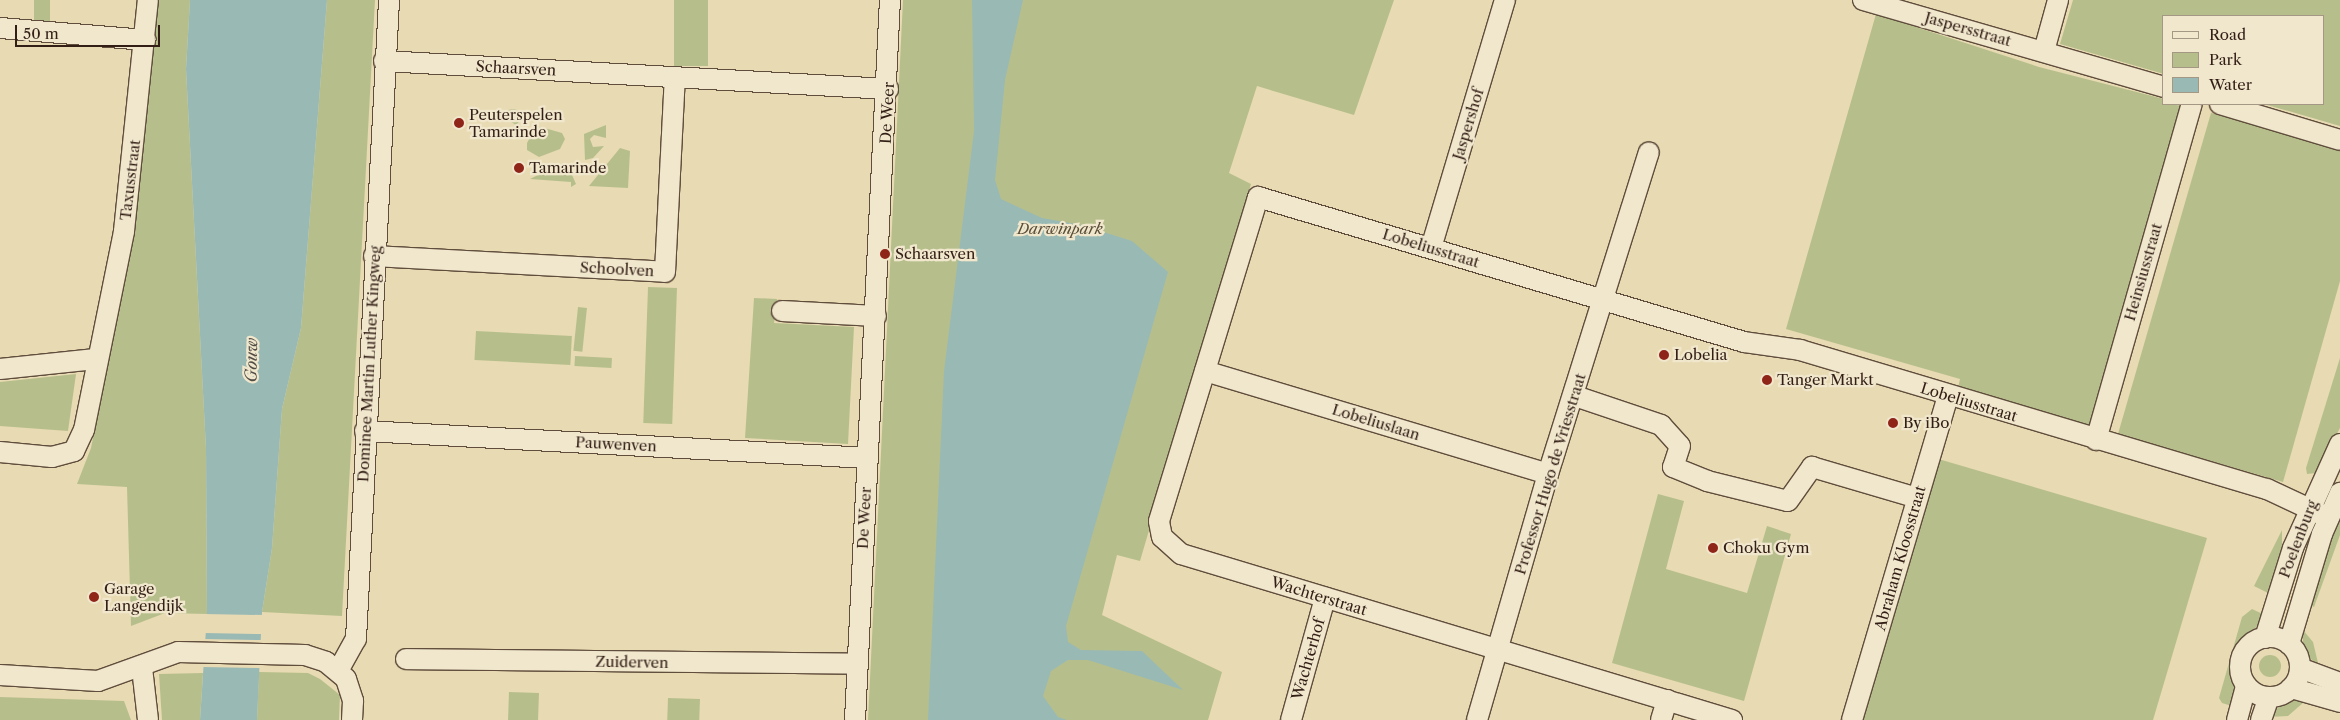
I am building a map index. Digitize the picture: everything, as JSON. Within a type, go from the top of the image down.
[{"type":"street","name":"Taxusstraat","points":[[0,452],[52,457],[74,451],[84,430],[96,358],[124,230],[146,40],[148,0]]},
{"type":"street","name":"Dominee Martin Luther Kingweg","points":[[338,671],[356,639],[384,61],[389,0]]},
{"type":"street","name":"De Weer","points":[[855,720],[888,89],[890,0]]},
{"type":"street","name":"Jaspershof","points":[[1431,248],[1505,0]]},
{"type":"street","name":"Jaspersstraat","points":[[1863,0],[2162,86]]},
{"type":"street","points":[[2044,51],[2058,0]]},
{"type":"street","points":[[0,28],[146,40]]},
{"type":"street","name":"Schaarsven","points":[[384,61],[888,89]]},
{"type":"street","name":"Schoolven","points":[[374,256],[665,272],[675,77]]},
{"type":"street","name":"Heinsiusstraat","points":[[2096,440],[2192,105]]},
{"type":"street","points":[[2223,105],[2340,140]]},
{"type":"street","points":[[1605,300],[1649,152]]},
{"type":"street","name":"Lobeliusstraat","points":[[1204,371],[1258,197],[1744,342],[1800,350],[1948,396],[2267,489],[2329,518]]},
{"type":"street","name":"Professor Hugo de Vriesstraat","points":[[1496,649],[1548,474],[1605,300]]},
{"type":"street","points":[[782,311],[876,316]]},
{"type":"street","points":[[0,369],[96,358]]},
{"type":"street","name":"Lobeliuslaan","points":[[1204,371],[1548,474]]},
{"type":"street","name":"Wachterstraat","points":[[1204,371],[1159,521],[1162,537],[1181,554],[1732,720]]},
{"type":"street","points":[[1575,396],[1661,425],[1680,446],[1672,467],[1707,482],[1788,501],[1812,467],[1917,498]]},
{"type":"street","name":"Abraham Kloosstraat","points":[[1852,720],[1948,396]]},
{"type":"street","name":"Pauwenven","points":[[365,431],[868,458]]},
{"type":"street","name":"Poelenburg","points":[[2265,638],[2308,509],[2340,444]]},
{"type":"street","name":"Poelenburg","points":[[2289,644],[2329,518],[2340,493]]},
{"type":"street","name":"Wachterhof","points":[[1291,720],[1326,598]]},
{"type":"street","points":[[2340,683],[2300,668],[2289,644],[2265,638],[2248,647],[2242,656],[2241,676],[2246,686],[2268,697],[2291,688],[2340,702]]},
{"type":"street","points":[[1477,720],[1496,649]]},
{"type":"street","points":[[0,675],[84,682],[142,668],[178,652],[295,654],[315,657],[338,671],[351,689],[352,720]]},
{"type":"street","name":"Zuiderven","points":[[406,659],[857,664]]},
{"type":"street","points":[[142,668],[148,720]]},
{"type":"street","points":[[2291,688],[2300,668]]},
{"type":"street","points":[[2237,720],[2246,686]]},
{"type":"street","points":[[2261,720],[2268,697]]},
{"type":"street","points":[[1661,720],[1667,700]]},
{"type":"green space","points":[[34,0],[50,0],[50,21],[34,21]]},
{"type":"green space","points":[[153,0],[190,0],[186,69],[206,449],[207,614],[165,613],[131,626],[127,487],[77,484],[91,448],[120,300]]},
{"type":"green space","points":[[327,0],[375,0],[342,616],[262,612],[272,548],[282,409],[301,328]]},
{"type":"green space","points":[[674,0],[708,0],[708,66],[674,66]]},
{"type":"green space","name":"Darwinpark","points":[[903,0],[1394,0],[1354,115],[1257,86],[1229,173],[1251,184],[1140,561],[1117,555],[1102,615],[1222,672],[1208,720],[868,720]]},
{"type":"green space","points":[[2073,0],[2340,0],[2340,126],[2267,105],[2325,105],[2325,15],[2162,15],[2162,73],[2060,44]]},
{"type":"green space","points":[[1876,14],[2039,67],[2162,98],[2162,105],[2187,106],[2095,427],[1958,388],[1960,379],[1786,329]]},
{"type":"green space","points":[[514,109],[521,112],[522,119],[516,125],[495,112]]},
{"type":"green space","points":[[2211,113],[2340,149],[2340,281],[2283,482],[2118,434]]},
{"type":"green space","points":[[606,125],[606,138],[594,135],[590,139],[593,147],[604,146],[593,158],[585,160],[584,134]]},
{"type":"green space","points":[[541,127],[562,133],[565,139],[560,149],[539,157],[527,150],[527,143],[534,130]]},
{"type":"green space","points":[[620,148],[630,151],[628,188],[589,186]]},
{"type":"green space","points":[[542,173],[572,175],[576,184],[571,187],[571,182],[530,179]]},
{"type":"green space","points":[[648,287],[677,288],[672,424],[643,423]]},
{"type":"green space","points":[[754,298],[777,299],[774,323],[854,327],[848,444],[745,438]]},
{"type":"green space","points":[[578,307],[587,308],[582,352],[573,351]]},
{"type":"green space","points":[[476,331],[572,336],[570,365],[474,360]]},
{"type":"green space","points":[[575,356],[612,358],[611,368],[574,366]]},
{"type":"green space","points":[[2340,358],[2340,428],[2316,473],[2307,474],[2306,468]]},
{"type":"green space","points":[[76,374],[68,431],[0,426],[0,382]]},
{"type":"green space","points":[[1935,458],[2207,538],[2153,720],[1861,720]]},
{"type":"green space","points":[[1658,494],[1684,501],[1666,569],[1747,593],[1767,526],[1791,534],[1744,701],[1612,663]]},
{"type":"green space","points":[[2340,516],[2340,535],[2314,607],[2307,604]]},
{"type":"green space","points":[[2282,530],[2282,556],[2272,595],[2254,586]]},
{"type":"green space","points":[[2252,609],[2265,615],[2234,657],[2232,666],[2238,685],[2235,707],[2222,703],[2219,698],[2242,617]]},
{"type":"green space","points":[[2303,630],[2313,642],[2319,667],[2303,651]]},
{"type":"green space","points":[[2270,655],[2278,658],[2281,666],[2278,674],[2270,677],[2262,674],[2259,666],[2262,658]]},
{"type":"green space","points":[[259,672],[308,673],[320,679],[340,695],[339,720],[257,720]]},
{"type":"green space","points":[[203,673],[200,720],[162,720],[159,674]]},
{"type":"green space","points":[[509,692],[539,693],[538,720],[508,720]]},
{"type":"green space","points":[[0,697],[124,701],[131,720],[0,720]]},
{"type":"green space","points":[[668,698],[700,699],[699,720],[667,720]]},
{"type":"green space","points":[[2297,700],[2304,702],[2288,716],[2268,717],[2282,704]]},
{"type":"water","name":"Gouw","points":[[190,0],[327,0],[301,328],[282,409],[272,548],[262,612],[257,720],[200,720],[207,614],[206,449],[186,69]]},
{"type":"water","points":[[972,0],[1023,0],[1005,80],[995,180],[1001,199],[1042,218],[1081,225],[1132,241],[1168,272],[1066,626],[1068,642],[1081,650],[1142,651],[1183,690],[1088,660],[1068,660],[1051,671],[1043,696],[1058,717],[1067,720],[928,720],[944,371],[974,131]]},
{"type":"pier","points":[[204,614],[264,615],[264,634],[204,633]]},
{"type":"pier","points":[[203,639],[263,640],[263,668],[203,667]]},
{"type":"place","name":"Peuterspelen Tamarinde","points":[[459,123]]},
{"type":"place","name":"Tamarinde","points":[[519,168]]},
{"type":"place","name":"Schaarsven","points":[[885,254]]},
{"type":"place","name":"Lobelia","points":[[1664,355]]},
{"type":"place","name":"Tanger Markt","points":[[1767,380]]},
{"type":"place","name":"By iBo","points":[[1893,423]]},
{"type":"place","name":"Choku Gym","points":[[1713,548]]},
{"type":"place","name":"Garage Langendijk","points":[[94,597]]}]
